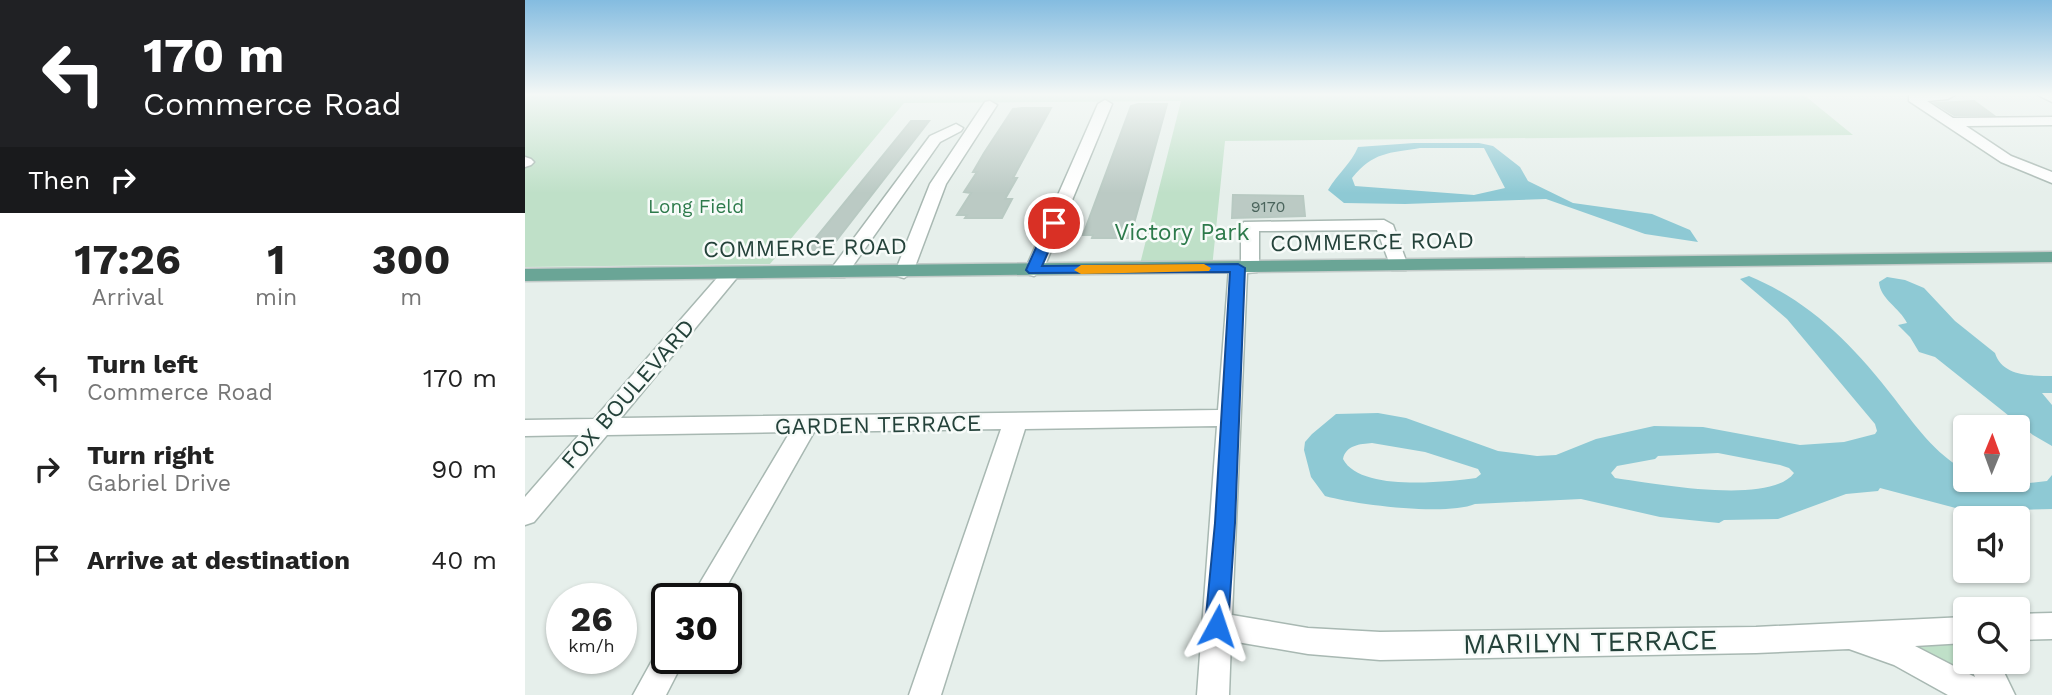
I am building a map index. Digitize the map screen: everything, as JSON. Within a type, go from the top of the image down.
[{"type":"main road","name":"COMMERCE ROAD","points":[[525,275],[2052,257]]},
{"type":"street","points":[[904,272],[938,184],[975,127]]},
{"type":"street","points":[[1034,270],[1095,127]]},
{"type":"street","points":[[1958,127],[2006,159],[2052,178]]},
{"type":"street","points":[[838,273],[935,139],[956,128]]},
{"type":"street","points":[[1973,137],[2052,136]]},
{"type":"street","points":[[2025,167],[2052,165]]},
{"type":"street","points":[[1213,695],[1230,418],[1250,226],[1384,225],[1399,266]]},
{"type":"street","name":"FOX BOULEVARD","points":[[525,515],[731,274]]},
{"type":"street","name":"GARDEN TERRACE","points":[[525,428],[1230,418]]},
{"type":"street","points":[[925,695],[1015,423]]},
{"type":"street","points":[[714,583],[806,426]]},
{"type":"street","name":"MARILYN TERRACE","points":[[1217,626],[1308,641],[1380,646],[1850,636],[1953,631]]},
{"type":"street","points":[[2030,627],[2052,626]]},
{"type":"street","points":[[1850,636],[1904,655],[1978,695]]},
{"type":"street","points":[[649,695],[661,674]]},
{"type":"street","points":[[1989,674],[1999,695]]},
{"type":"green space","name":"Long Field","points":[[525,127],[884,127],[770,264],[525,267]]},
{"type":"green space","name":"Long Field","points":[[1174,127],[1844,127],[1853,135],[1225,141],[1212,268],[1139,268]]},
{"type":"green space","points":[[1906,640],[1949,640],[1953,642],[1953,670],[1911,650]]},
{"type":"green space","points":[[1961,674],[1977,674],[1980,683]]},
{"type":"water","points":[[1414,143],[1479,143],[1493,146],[1520,167],[1528,181],[1573,203],[1652,214],[1690,230],[1698,242],[1645,234],[1546,199],[1405,204],[1344,203],[1328,190],[1358,147]],"holes":[[[1420,148],[1484,148],[1505,188],[1474,195],[1355,186],[1352,178],[1367,163],[1390,153]]]},
{"type":"water","points":[[1749,276],[1792,298],[1847,343],[1926,438],[1953,463],[1953,492],[2030,492],[2030,483],[2047,481],[2052,475],[2052,509],[2030,510],[2030,506],[1953,507],[1880,488],[1878,491],[1846,494],[1778,519],[1724,520],[1719,523],[1660,517],[1581,499],[1475,504],[1444,509],[1379,506],[1325,496],[1311,477],[1304,450],[1305,442],[1336,414],[1378,413],[1406,418],[1498,451],[1537,456],[1556,455],[1596,439],[1654,426],[1703,427],[1800,445],[1844,442],[1875,434],[1875,424],[1787,319],[1740,279]],"holes":[[[1372,443],[1425,452],[1478,469],[1481,474],[1476,478],[1445,481],[1385,481],[1352,469],[1343,459],[1350,448]],[[1718,453],[1780,465],[1794,473],[1781,483],[1737,490],[1655,484],[1615,478],[1611,473],[1617,466],[1655,459],[1658,456]]]},
{"type":"water","points":[[1887,277],[1905,280],[1924,288],[1955,321],[1995,353],[2004,366],[2026,375],[2052,376],[2052,393],[2042,393],[2052,405],[2052,446],[2030,433],[2030,415],[2008,415],[1935,357],[1919,352],[1910,337],[1898,325],[1907,323],[1886,298],[1879,282]]},
{"type":"building","points":[[906,127],[924,127],[829,250],[806,250]]},
{"type":"building","points":[[1001,127],[1040,127],[1013,178],[1017,178],[1005,199],[1012,199],[1002,218],[965,218],[967,215],[957,215],[971,193],[964,192],[977,172],[973,172]]},
{"type":"building","points":[[1123,127],[1161,127],[1130,238],[1092,238],[1093,235],[1083,235]]},
{"type":"building","points":[[1233,195],[1303,196],[1305,216],[1232,218]]},
{"type":"slow traffic","points":[[1081,270],[1204,268]]},
{"type":"route","points":[[1054,223],[1034,270],[1238,268],[1217,626]]},
{"type":"park label","name":"Victory Park","points":[[1182,232]]}]
